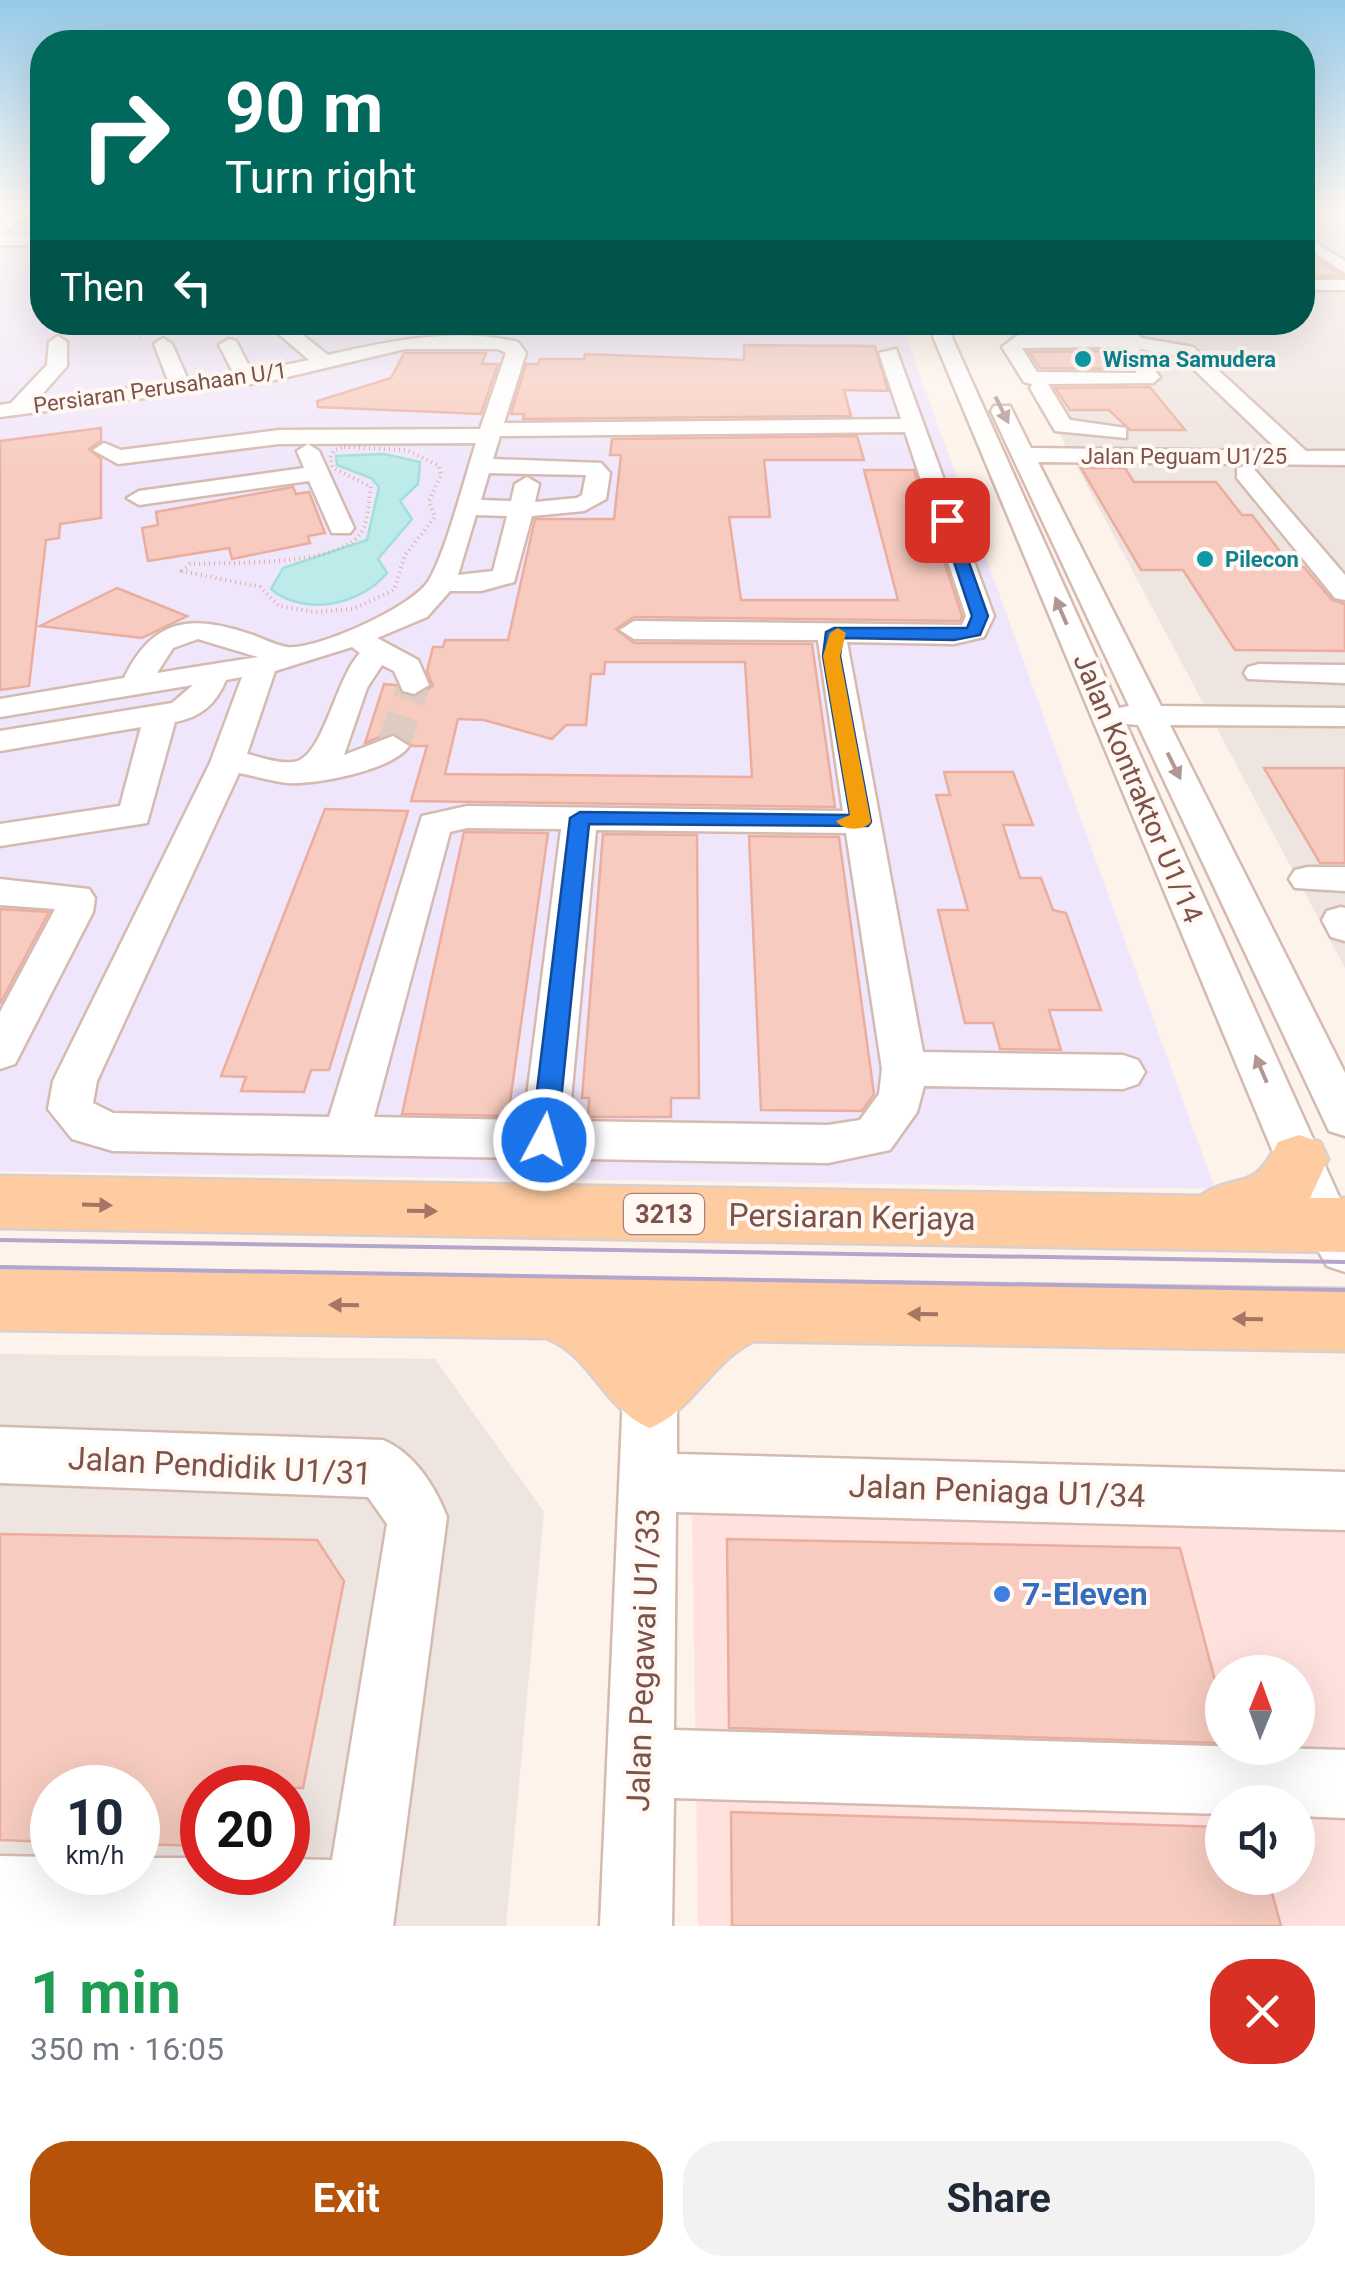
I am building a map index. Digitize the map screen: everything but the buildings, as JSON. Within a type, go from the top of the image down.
[{"type":"main road","points":[[1018,1219],[1225,1212],[1265,1205],[1289,1187],[1300,1159]]},
{"type":"main road","name":"Persiaran Kerjaya","points":[[0,1202],[1018,1219],[1339,1233]]},
{"type":"main road","points":[[0,1300],[1345,1320]]},
{"type":"main road","points":[[546,1308],[591,1325],[650,1394],[684,1347],[712,1327],[750,1311]]},
{"type":"street","points":[[1315,302],[1345,302]]},
{"type":"street","points":[[290,335],[324,362]]},
{"type":"street","name":"Jalan Kontraktor U1/14","points":[[942,335],[1300,1159],[1339,1233]]},
{"type":"street","name":"Jalan Kontraktor U1/14","points":[[966,335],[1344,1116]]},
{"type":"street","points":[[1083,335],[1018,340],[1012,347],[1031,378],[1150,377],[1124,335]]},
{"type":"street","points":[[1133,335],[1186,350],[1299,457]]},
{"type":"street","points":[[8,410],[57,366],[58,342]]},
{"type":"street","name":"Persiaran Perusahaan U/1","points":[[8,410],[246,379],[405,343],[498,343],[510,346],[516,353],[490,433]]},
{"type":"street","points":[[164,344],[187,387],[202,429]]},
{"type":"street","points":[[229,345],[246,379]]},
{"type":"street","points":[[634,630],[954,635],[974,631],[980,616],[889,353]]},
{"type":"street","points":[[1040,388],[1063,426],[1096,433],[1204,435],[1237,465],[1345,592]]},
{"type":"street","points":[[104,450],[118,457],[134,456],[202,429],[306,437],[914,425]]},
{"type":"street","points":[[1,736],[84,694],[367,645],[417,611],[442,583],[490,433]]},
{"type":"street","points":[[306,437],[316,473],[341,528]]},
{"type":"street","name":"Jalan Peguam U1/25","points":[[1024,455],[1237,465],[1299,457],[1345,458]]},
{"type":"street","points":[[134,456],[140,510],[316,473]]},
{"type":"street","points":[[466,508],[587,505],[594,500],[598,473],[593,468],[480,466]]},
{"type":"street","points":[[442,583],[481,583],[505,576],[532,466]]},
{"type":"street","points":[[136,686],[150,651],[166,638],[189,628],[200,628],[275,661]]},
{"type":"street","points":[[275,661],[75,1081],[70,1109],[88,1126],[113,1132],[828,1144],[874,1137],[900,1100],[904,1070],[831,656],[834,632]]},
{"type":"street","points":[[367,645],[407,666],[414,685]]},
{"type":"street","points":[[305,771],[331,751],[367,645]]},
{"type":"street","points":[[1,736],[180,711],[204,696],[214,673]]},
{"type":"street","points":[[1259,673],[1345,674]]},
{"type":"street","points":[[79,727],[84,694]]},
{"type":"street","points":[[1107,715],[1345,717]]},
{"type":"street","points":[[0,835],[135,815],[160,716]]},
{"type":"street","points":[[228,763],[247,761],[279,770],[305,771],[353,764],[393,746]]},
{"type":"street","points":[[346,1136],[434,824],[467,816],[861,822]]},
{"type":"street","points":[[544,1140],[580,818]]},
{"type":"street","points":[[0,892],[76,898],[74,912],[0,1052]]},
{"type":"street","points":[[904,1070],[1123,1072]]},
{"type":"street","name":"Jalan Pegawai U1/33","points":[[636,1926],[650,1394]]},
{"type":"street","name":"Jalan Pendidik U1/31","points":[[0,1456],[383,1469],[418,1517],[359,1911]]},
{"type":"street","name":"Jalan Peniaga U1/34","points":[[648,1482],[1345,1500]]},
{"type":"street","points":[[640,1764],[1345,1784]]},
{"type":"street","points":[[0,1892],[359,1911]]},
{"type":"path","points":[[141,335],[164,344]]},
{"type":"shaded area","points":[[0,298],[30,298],[30,335],[905,335],[1215,1189],[0,1171]]},
{"type":"shaded area","points":[[1315,298],[1345,298],[1345,968],[1006,335],[1315,335]]},
{"type":"shaded area","points":[[0,1354],[435,1359],[544,1512],[506,1926],[0,1926]]},
{"type":"shaded area","points":[[692,1509],[1345,1521],[1345,1926],[698,1926]]},
{"type":"water","points":[[384,454],[420,462],[418,484],[400,501],[412,519],[378,559],[387,573],[363,593],[332,604],[299,603],[271,589],[283,568],[367,540],[379,487],[371,478],[337,465],[336,456]]},
{"type":"tunnel","points":[[393,746],[414,685]]},
{"type":"tram line","points":[[0,1240],[1345,1262]]},
{"type":"tram line","points":[[0,1267],[1345,1290]]},
{"type":"slow traffic","points":[[838,633],[834,632],[831,656],[861,822],[846,821]]},
{"type":"place","name":"Wisma Samudera","points":[[1083,359]]},
{"type":"place","name":"Pilecon","points":[[1205,559]]},
{"type":"place","name":"7-Eleven","points":[[1002,1594]]},
{"type":"route","points":[[544,1140],[580,818],[861,822],[831,656],[834,632],[954,635],[974,631],[980,616],[947,520]]}]
